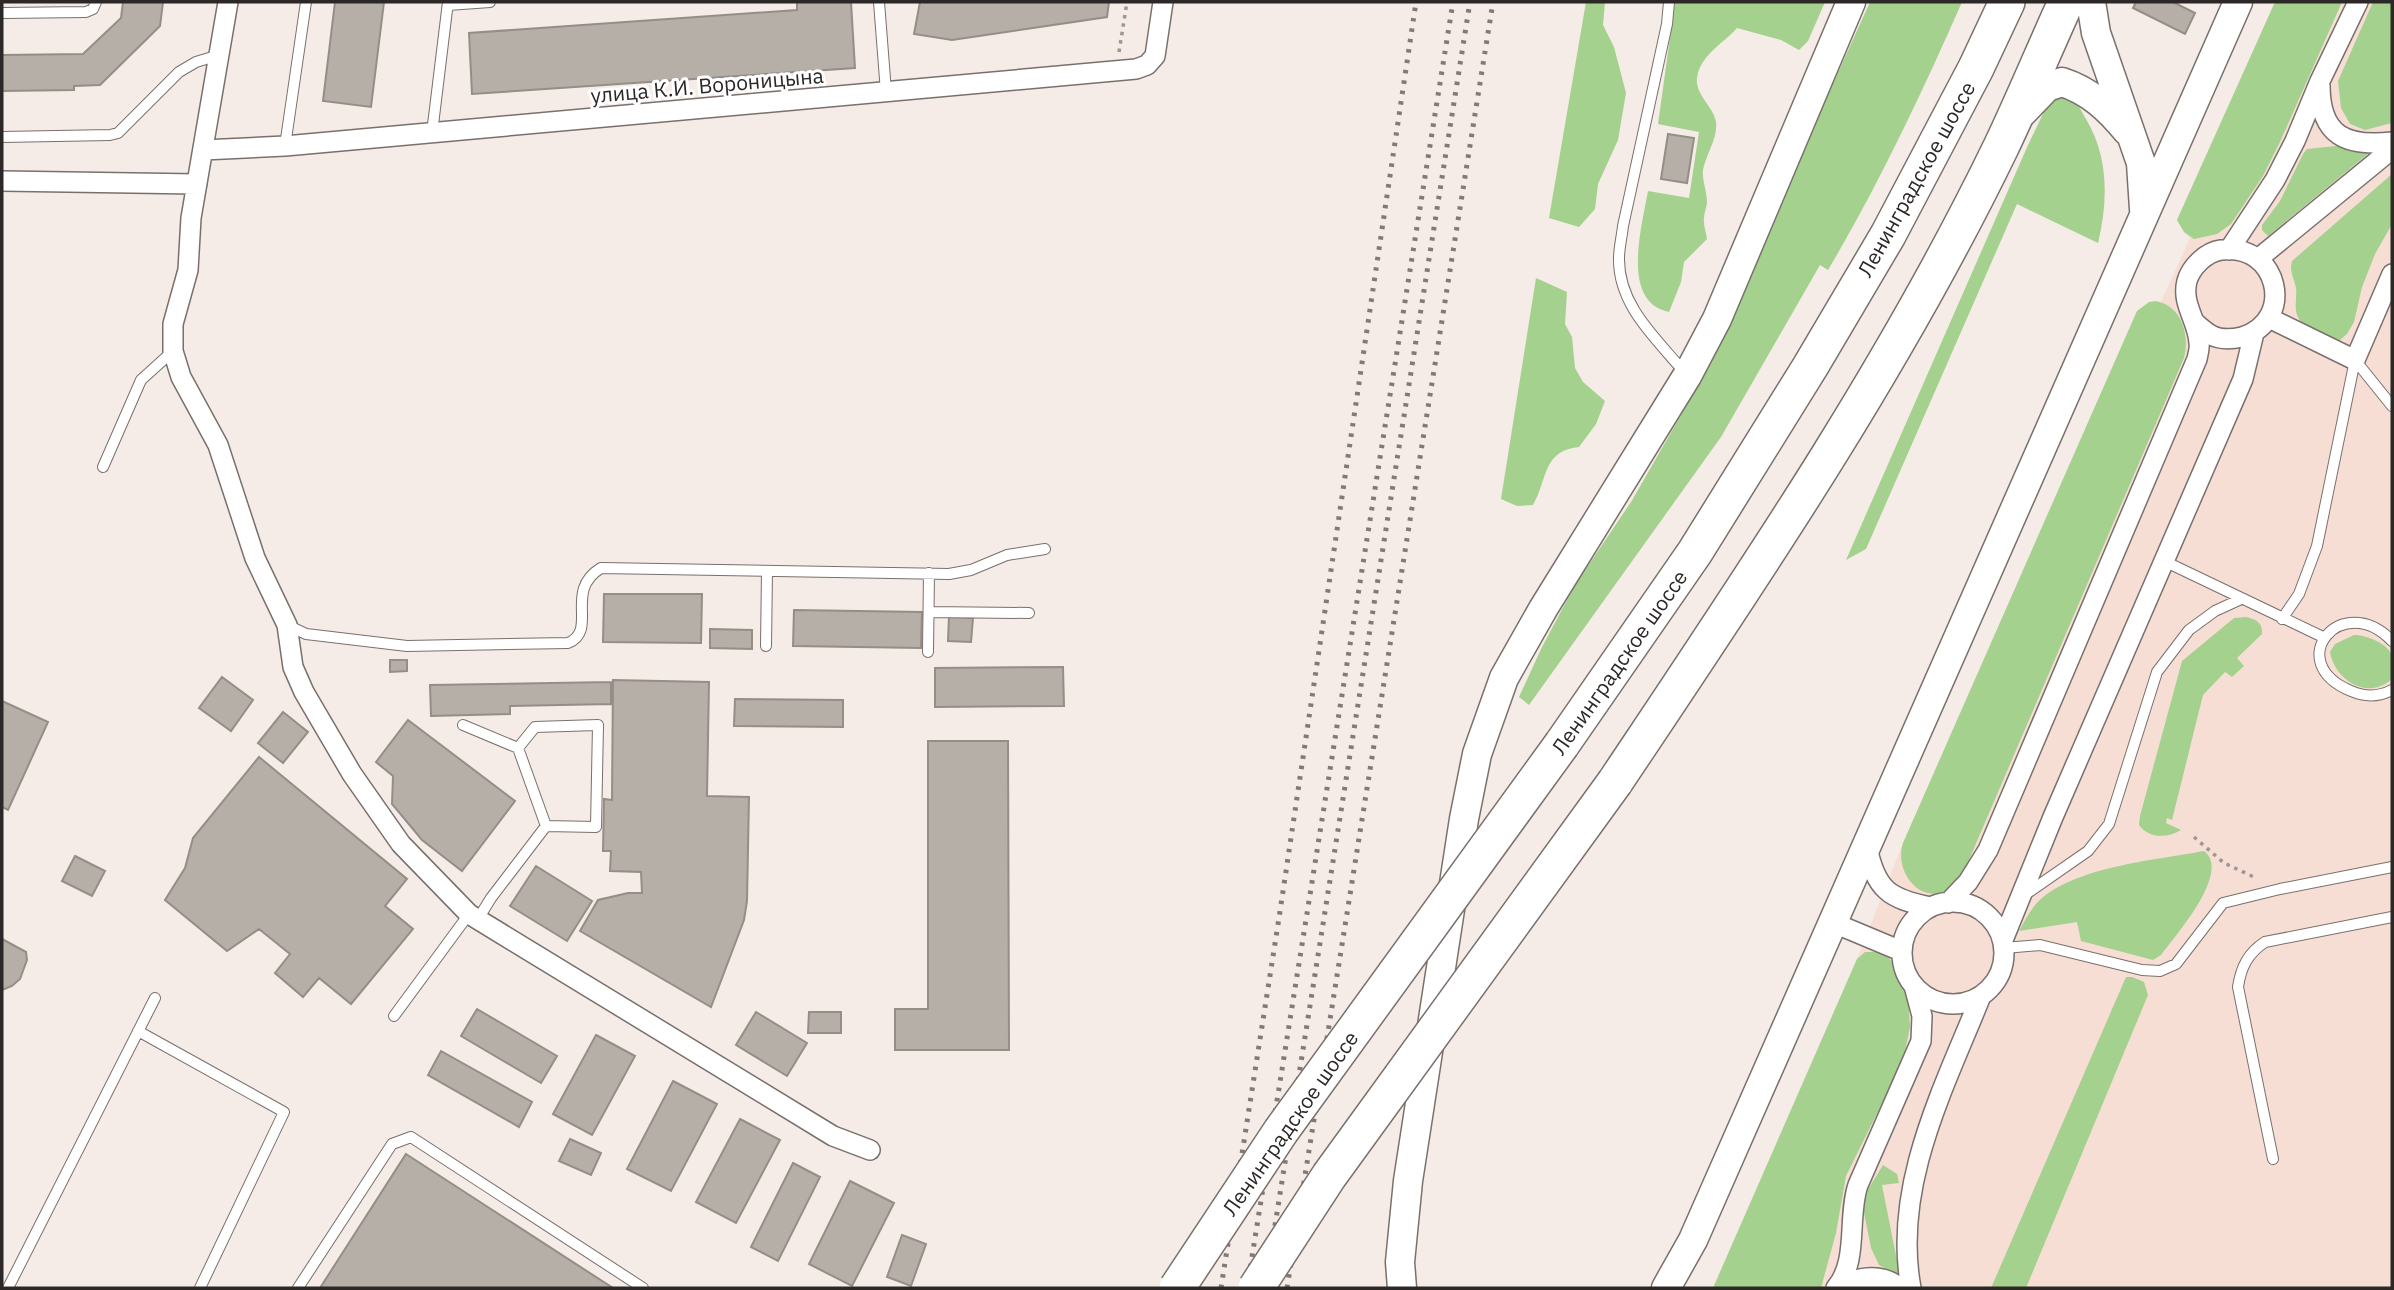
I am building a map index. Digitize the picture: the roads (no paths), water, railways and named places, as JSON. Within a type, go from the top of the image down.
[{"type":"highway","name":"Ленинградское шоссе","points":[[1178,1288],[1281,1131],[1562,744],[1695,552],[1888,235],[1976,68],[2007,2]]},
{"type":"highway","points":[[1256,1288],[1329,1176],[1615,782],[1745,587],[1861,401],[1939,266],[2008,131],[2066,2]]},
{"type":"main road","points":[[1404,1279],[1408,1181],[1464,820],[1477,754],[1504,678],[1687,376],[1717,319],[1851,2]]},
{"type":"main road","points":[[2091,2],[2096,33],[2141,163],[2145,215]]},
{"type":"main road","points":[[1666,1288],[1693,1240],[1834,923],[2238,2]]},
{"type":"main road","points":[[2008,131],[2028,104],[2047,87],[2062,82],[2090,95],[2112,112],[2134,140]]},
{"type":"main road","points":[[1680,1288],[1693,1240]]},
{"type":"street","points":[[228,2],[191,218],[188,270],[173,324],[173,351],[181,377],[218,445],[255,558],[287,625],[293,667],[304,692],[352,774],[401,844],[474,917],[833,1136],[870,1150]]},
{"type":"street","name":"улица К.И. Вороницына","points":[[203,150],[285,146],[1136,69],[1147,65],[1155,56],[1163,2]]},
{"type":"street","points":[[2229,250],[2275,180],[2358,2]]},
{"type":"street","points":[[2320,81],[2321,108],[2332,129],[2356,142],[2392,142]]},
{"type":"street","points":[[2259,258],[2392,149]]},
{"type":"street","points":[[2,181],[197,184]]},
{"type":"street","points":[[2194,322],[2211,335],[2233,340],[2253,333],[2269,318],[2276,297],[2272,276],[2259,258],[2239,249],[2217,250],[2199,261],[2187,280],[2186,302],[2199,343],[2197,359],[1987,850],[1968,882],[1940,905],[1911,923],[1901,951],[1908,979],[1930,999],[1958,1005],[1981,996],[2002,970],[2003,944],[2020,898],[2243,379],[2253,333]]},
{"type":"street","points":[[2269,318],[2356,359],[2392,274]]},
{"type":"street","points":[[1867,847],[1871,868],[1881,886],[1904,902],[1940,905],[1963,902],[1989,915],[2003,944]]},
{"type":"street","points":[[1834,923],[1901,951]]},
{"type":"street","points":[[1837,1286],[1846,1269],[1850,1252],[1853,1200],[1921,1041],[1922,1016],[1914,984]]},
{"type":"street","points":[[1911,1288],[1908,1207],[1917,1166],[1981,996]]},
{"type":"street","points":[[1837,1286],[1865,1276],[1892,1282],[1900,1288]]},
{"type":"lane","points":[[2,13],[86,12],[93,9],[96,2]]},
{"type":"lane","points":[[285,146],[306,2]]},
{"type":"lane","points":[[432,132],[448,4],[490,2]]},
{"type":"lane","points":[[879,2],[886,92]]},
{"type":"lane","points":[[1669,2],[1667,24],[1623,226],[1619,259],[1622,284],[1629,303],[1687,376]]},
{"type":"lane","points":[[2,137],[118,133],[180,72],[195,62],[219,55]]},
{"type":"lane","points":[[103,467],[141,380],[173,351]]},
{"type":"lane","points":[[2356,359],[2392,406]]},
{"type":"lane","points":[[2282,619],[2299,594],[2317,546],[2356,359]]},
{"type":"lane","points":[[287,625],[306,634],[407,646],[568,643],[575,640],[581,630],[583,587],[589,575],[601,568],[949,574],[971,570],[1007,555],[1045,549]]},
{"type":"lane","points":[[2164,561],[2323,637]]},
{"type":"lane","points":[[765,646],[767,571]]},
{"type":"lane","points":[[928,652],[929,573]]},
{"type":"lane","points":[[2020,898],[2088,850],[2109,824],[2157,673],[2189,630],[2241,598]]},
{"type":"lane","points":[[929,612],[1029,613]]},
{"type":"lane","points":[[2392,641],[2374,628],[2357,622],[2345,624],[2323,637],[2319,648],[2322,663],[2337,684],[2362,695],[2375,696],[2392,690]]},
{"type":"lane","points":[[463,725],[518,748],[546,826]]},
{"type":"lane","points":[[518,748],[535,727],[598,725],[596,827],[546,826]]},
{"type":"lane","points":[[394,1016],[546,826]]},
{"type":"lane","points":[[2003,944],[2040,946],[2142,970],[2160,971],[2176,964],[2223,903],[2392,867]]},
{"type":"lane","points":[[2273,1159],[2238,987],[2244,964],[2254,950],[2264,943],[2392,917]]},
{"type":"lane","points":[[8,1288],[155,998]]},
{"type":"lane","points":[[138,1031],[284,1112],[200,1288]]},
{"type":"lane","points":[[298,1288],[392,1144],[411,1137],[643,1288]]},
{"type":"railway","points":[[1221,1288],[1416,2]]},
{"type":"railway","points":[[1247,1288],[1453,2]]},
{"type":"railway","points":[[1265,1288],[1470,2]]},
{"type":"railway","points":[[1287,1288],[1493,2]]}]
